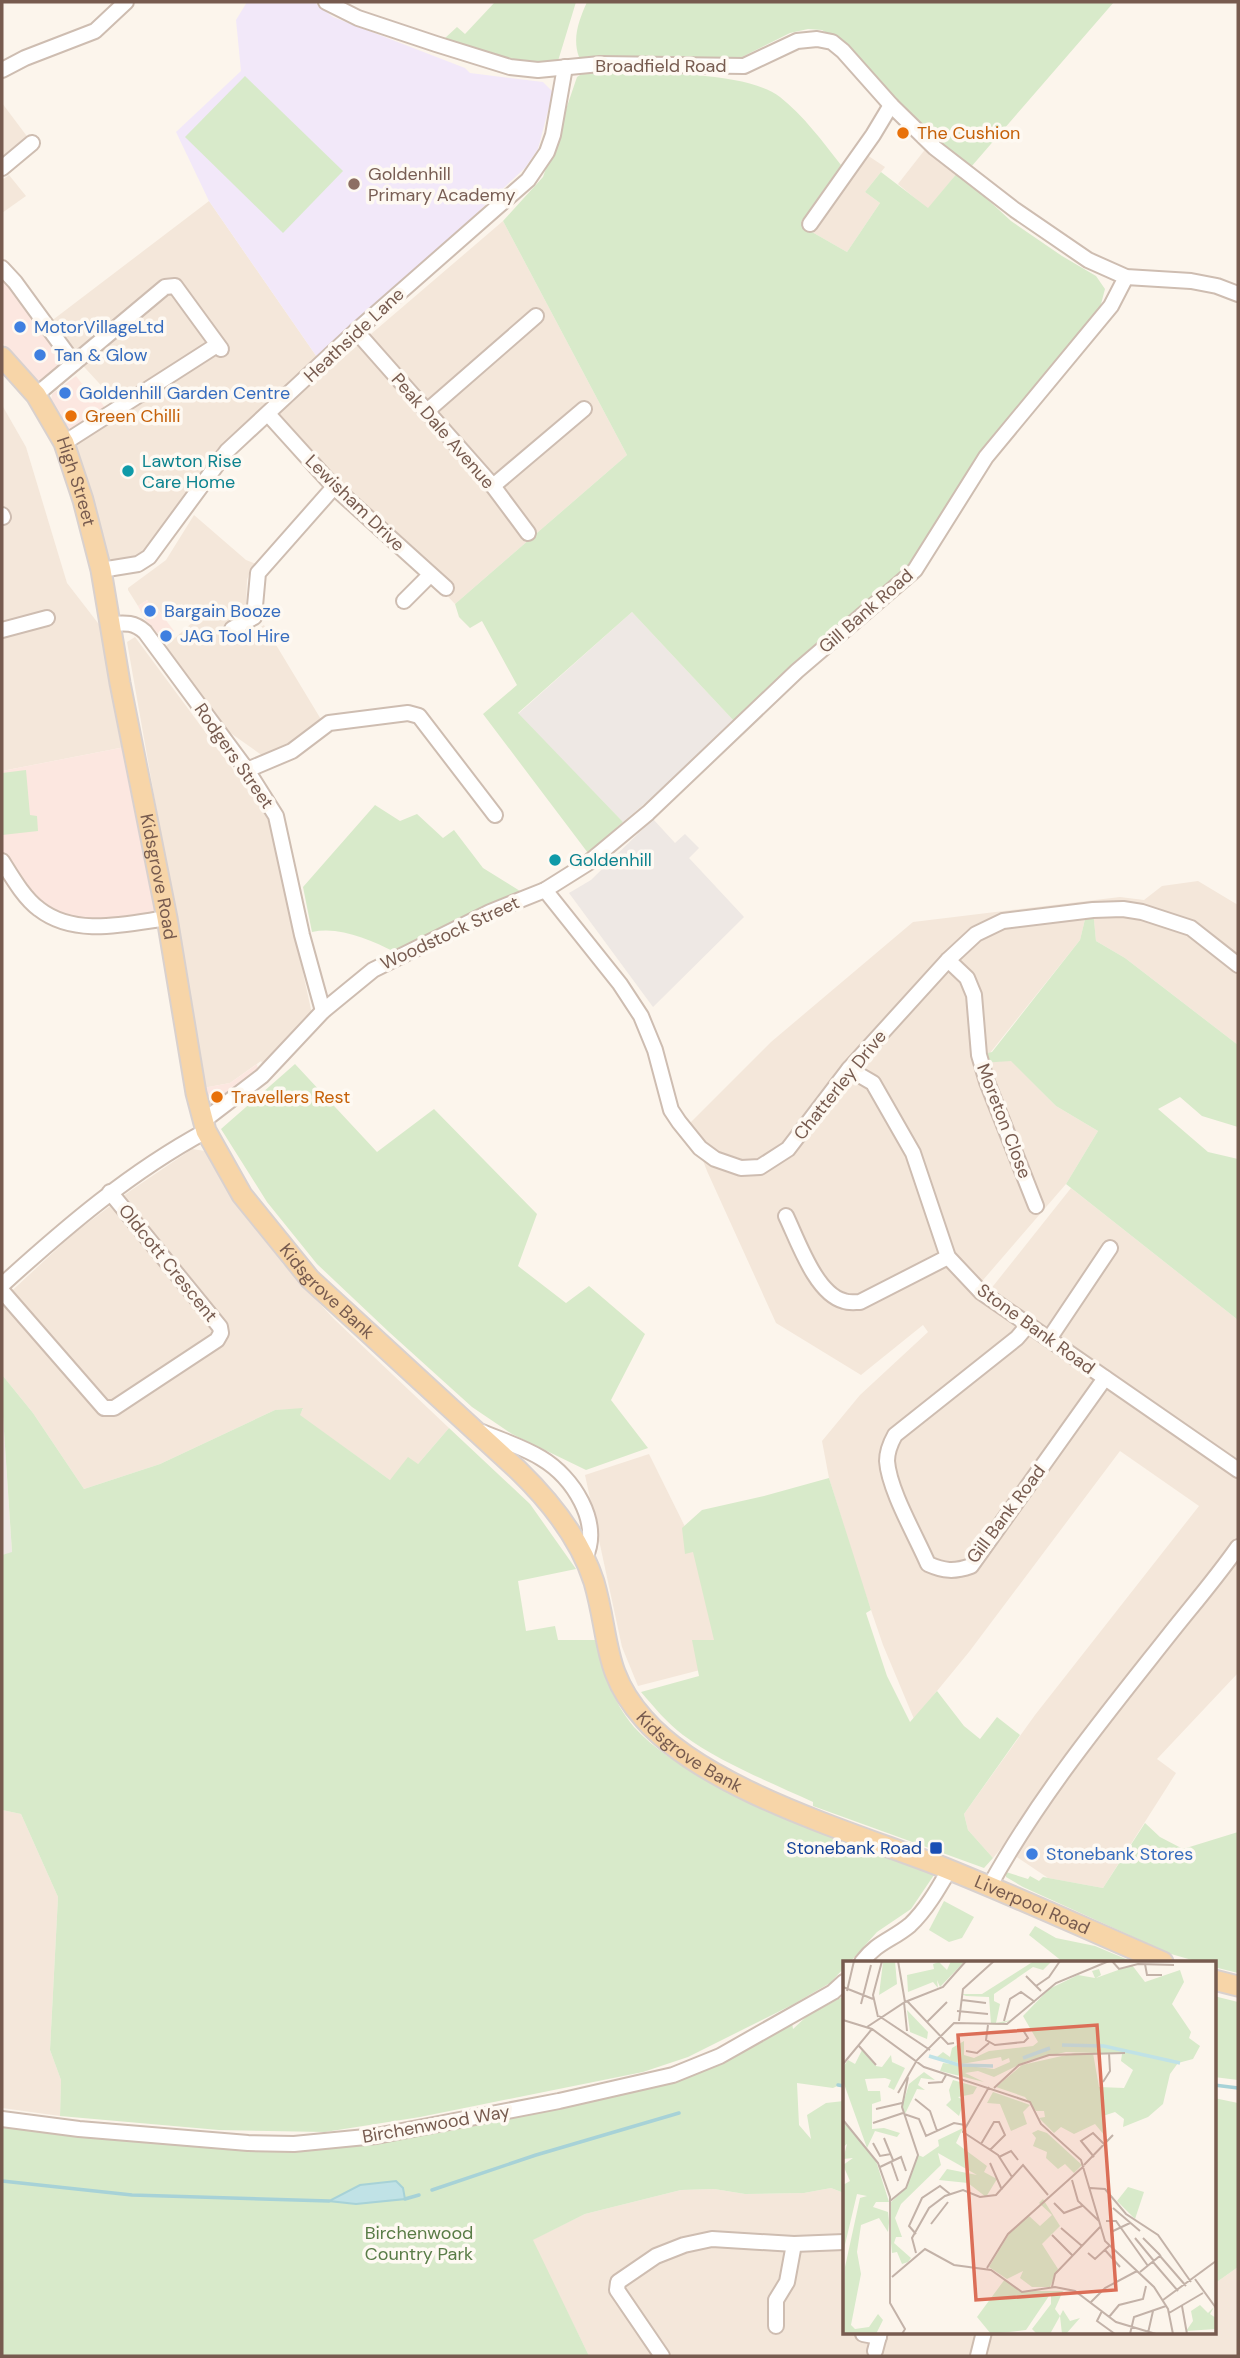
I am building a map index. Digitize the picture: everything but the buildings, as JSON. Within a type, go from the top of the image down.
[{"type":"main road","name":"High Street","points":[[2,357],[36,395],[64,443],[83,500],[101,570],[111,624]]},
{"type":"main road","name":"Kidsgrove Road","points":[[111,624],[204,1126]]},
{"type":"main road","name":"Kidsgrove Bank","points":[[204,1126],[242,1195],[310,1279],[543,1495],[560,1517],[585,1558],[594,1584],[608,1654],[616,1677],[625,1695],[658,1734],[686,1756],[726,1779],[788,1808],[898,1850]]},
{"type":"main road","name":"Liverpool Road","points":[[898,1850],[1161,1961]]},
{"type":"main road","points":[[1216,1980],[1238,1986]]},
{"type":"street","points":[[2,70],[25,58],[96,31],[126,2]]},
{"type":"street","name":"Broadfield Road","points":[[326,2],[358,18],[510,67],[538,70],[600,64],[744,66],[797,41],[817,38],[832,42],[935,148],[1015,210],[1088,260],[1126,277]]},
{"type":"street","name":"Heathside Lane","points":[[101,570],[138,564],[149,557],[227,451],[356,331],[528,180],[547,152],[553,135],[565,67]]},
{"type":"street","points":[[810,224],[891,105]]},
{"type":"street","points":[[2,168],[32,143]]},
{"type":"street","points":[[2,268],[75,363]]},
{"type":"street","points":[[1126,277],[1191,281],[1217,286],[1238,294]]},
{"type":"street","name":"Gill Bank Road","points":[[545,890],[588,863],[648,813],[797,671],[915,570],[986,457],[1111,306],[1126,277]]},
{"type":"street","points":[[36,395],[165,287],[175,286],[219,347],[64,443]]},
{"type":"street","points":[[427,411],[536,316]]},
{"type":"street","name":"Peak Dale Avenue","points":[[356,331],[493,486],[528,533]]},
{"type":"street","points":[[493,486],[584,409]]},
{"type":"street","name":"Lewisham Drive","points":[[268,414],[334,487],[446,588]]},
{"type":"street","points":[[232,629],[257,620],[258,573],[334,487]]},
{"type":"street","points":[[404,601],[430,575]]},
{"type":"street","points":[[2,630],[47,618]]},
{"type":"street","name":"Rodgers Street","points":[[111,624],[137,625],[145,632],[247,770],[276,816],[302,935],[323,1011]]},
{"type":"street","points":[[247,770],[292,751],[328,723],[408,713],[419,716],[495,815]]},
{"type":"street","points":[[2,861],[37,908],[52,917],[103,927],[167,918]]},
{"type":"street","name":"Woodstock Street","points":[[2,1285],[51,1240],[110,1192],[204,1126],[262,1076],[323,1011],[373,970],[490,912],[545,890]]},
{"type":"street","name":"Chatterley Drive","points":[[545,890],[620,984],[641,1016],[655,1050],[671,1110],[689,1136],[715,1159],[741,1168],[760,1167],[779,1156],[793,1142],[849,1069],[948,960],[976,934],[1003,921],[1061,913],[1123,909],[1160,916],[1191,928],[1238,965]]},
{"type":"street","name":"Moreton Close","points":[[948,960],[967,978],[974,995],[979,1055],[1036,1206]]},
{"type":"street","name":"Stone Bank Road","points":[[849,1069],[873,1083],[913,1153],[948,1257],[981,1292],[1238,1470]]},
{"type":"street","name":"Oldcott Crescent","points":[[2,1291],[104,1408],[114,1408],[217,1339],[220,1327],[110,1192]]},
{"type":"street","points":[[786,1216],[821,1285],[831,1295],[844,1301],[860,1302],[948,1257]]},
{"type":"street","points":[[1049,1339],[1110,1248]]},
{"type":"street","name":"Gill Bank Road","points":[[1029,1324],[1017,1338],[895,1435],[888,1448],[887,1462],[892,1485],[928,1564],[943,1570],[957,1571],[971,1566],[1105,1378]]},
{"type":"street","name":"Kidsgrove Bank","points":[[473,1429],[542,1458],[559,1472],[580,1500],[588,1520],[591,1543],[585,1558]]},
{"type":"street","points":[[989,1887],[1009,1850],[1045,1796],[1099,1723],[1236,1554]]},
{"type":"street","points":[[863,1961],[879,1944],[909,1925],[930,1901],[949,1870]]},
{"type":"street","name":"Birchenwood Way","points":[[2,2119],[79,2129],[247,2143],[294,2144],[376,2136],[559,2101],[673,2075],[720,2056],[833,1992],[843,1984]]},
{"type":"street","points":[[662,2356],[617,2290],[618,2282],[656,2256],[684,2245],[712,2239],[794,2244],[843,2242]]},
{"type":"street","points":[[776,2326],[776,2300],[787,2282],[794,2244]]},
{"type":"street","points":[[863,2334],[878,2340]]},
{"type":"street","points":[[978,2356],[984,2334]]},
{"type":"shaded area","name":"Goldenhill Primary Academy","points":[[247,2],[314,2],[333,17],[465,68],[470,73],[543,82],[553,92],[538,149],[525,168],[319,360],[209,201],[176,132],[241,71],[236,20]]},
{"type":"shaded area","points":[[2,103],[32,143],[2,164]]},
{"type":"shaded area","points":[[927,147],[958,172],[928,209],[898,184]]},
{"type":"shaded area","points":[[867,155],[885,167],[865,192],[880,203],[847,252],[812,232]]},
{"type":"shaded area","points":[[9,175],[26,196],[2,213],[2,180]]},
{"type":"shaded area","points":[[209,201],[319,360],[329,370],[503,221],[627,455],[455,604],[273,410],[227,451],[138,564],[110,568],[64,443],[120,406],[75,357],[50,322]]},
{"type":"shaded area","points":[[2,275],[67,361],[37,384],[2,342]]},
{"type":"shaded area","points":[[76,376],[83,385],[88,386],[107,410],[69,432],[53,409],[51,401],[52,394]]},
{"type":"shaded area","points":[[2,405],[26,447],[67,583],[101,627],[125,747],[2,771]]},
{"type":"shaded area","points":[[194,515],[246,560],[256,564],[247,580],[246,606],[230,618],[237,630],[246,627],[254,631],[264,625],[322,721],[288,745],[263,756],[229,732],[204,707],[165,647],[194,621],[182,604],[164,618],[157,607],[153,609],[147,600],[138,606],[128,590],[166,560]]},
{"type":"shaded area","points":[[147,600],[153,609],[156,607],[174,631],[163,639],[146,621],[138,606]]},
{"type":"shaded area","points":[[632,612],[734,721],[698,758],[623,822],[518,714]]},
{"type":"shaded area","points":[[135,637],[269,818],[312,1014],[263,1065],[261,1061],[230,1083],[203,1088],[196,1033],[127,642]]},
{"type":"shaded area","points":[[125,747],[161,914],[101,923],[76,919],[47,908],[37,900],[2,851],[2,771]]},
{"type":"shaded area","points":[[653,819],[675,843],[685,834],[699,848],[689,858],[744,917],[653,1007],[569,893],[591,880]]},
{"type":"shaded area","points":[[1198,881],[1238,905],[1238,1045],[1125,958],[1096,941],[1093,911],[1087,911],[1080,940],[982,1063],[1011,1060],[1056,1106],[1098,1131],[1066,1184],[977,1287],[986,1295],[1071,1188],[1238,1320],[1238,1673],[1157,1759],[1176,1773],[1103,1888],[1048,1878],[1002,1847],[993,1858],[968,1830],[964,1814],[1035,1715],[1199,1506],[1120,1451],[969,1652],[914,1719],[883,1645],[858,1572],[829,1478],[822,1441],[860,1395],[928,1332],[923,1325],[861,1375],[776,1323],[707,1171],[689,1124],[771,1042],[913,922],[1120,897],[1144,900],[1162,886]]},
{"type":"shaded area","points":[[257,1064],[258,1070],[219,1102],[206,1106],[203,1088],[230,1083]]},
{"type":"shaded area","points":[[192,1149],[205,1151],[232,1199],[283,1264],[334,1319],[449,1428],[418,1464],[390,1480],[299,1415],[303,1409],[275,1410],[160,1464],[84,1489],[33,1413],[3,1376],[2,1378],[2,1300],[73,1234]]},
{"type":"shaded area","points":[[2,1402],[12,1553],[2,1555]]},
{"type":"shaded area","points":[[649,1454],[698,1553],[731,1662],[638,1686],[622,1647],[585,1475]]},
{"type":"shaded area","points":[[2,1810],[21,1814],[58,1897],[50,2050],[61,2080],[60,2116],[2,2108]]},
{"type":"shaded area","points":[[831,2188],[843,2193],[843,2334],[1216,2334],[1216,2283],[1238,2267],[1238,2356],[589,2356],[532,2240],[585,2214],[681,2190],[714,2189],[745,2194],[804,2193]]},
{"type":"green space","points":[[495,2],[576,2],[558,61],[514,61],[444,39],[457,27],[465,34]]},
{"type":"green space","points":[[587,2],[1114,2],[971,167],[939,144],[905,112],[854,51],[822,30],[808,29],[790,33],[738,59],[695,61],[579,57],[576,36]]},
{"type":"green space","points":[[583,73],[657,73],[713,77],[740,81],[780,97],[805,120],[841,165],[801,222],[812,232],[847,252],[880,203],[865,192],[881,172],[928,208],[958,172],[1011,221],[1096,276],[1105,289],[1100,308],[1010,415],[914,563],[734,721],[632,612],[518,713],[623,822],[588,853],[483,714],[517,685],[482,621],[470,628],[459,617],[455,604],[627,455],[503,221],[543,177],[577,77]]},
{"type":"green space","points":[[245,76],[343,171],[283,233],[185,137]]},
{"type":"green space","points":[[26,770],[30,815],[37,816],[38,831],[2,835],[2,773]]},
{"type":"green space","points":[[375,805],[400,821],[417,814],[443,838],[454,830],[483,868],[520,891],[445,925],[395,952],[344,933],[312,932],[303,887]]},
{"type":"green space","points":[[1093,910],[1096,941],[1125,958],[1238,1045],[1238,1127],[1202,1116],[1180,1097],[1158,1109],[1208,1152],[1238,1159],[1238,1320],[1066,1184],[1098,1131],[1056,1106],[1011,1061],[981,1063],[979,1055],[992,1052],[1080,940],[1087,911]]},
{"type":"green space","points":[[295,1064],[377,1152],[434,1109],[537,1214],[518,1266],[566,1303],[589,1286],[645,1334],[611,1400],[648,1448],[586,1470],[512,1434],[472,1407],[317,1264],[267,1202],[221,1129]]},
{"type":"green space","points":[[3,1376],[33,1413],[84,1489],[160,1464],[275,1410],[303,1408],[300,1415],[390,1480],[408,1457],[418,1464],[449,1428],[530,1504],[576,1569],[518,1581],[526,1631],[555,1626],[558,1640],[595,1640],[610,1686],[626,1717],[649,1742],[686,1768],[790,1818],[934,1875],[911,1909],[877,1932],[851,1961],[843,1961],[843,1969],[830,1983],[688,2057],[643,2072],[420,2117],[325,2132],[219,2130],[60,2116],[61,2080],[50,2050],[58,1897],[21,1814],[2,1810],[2,1555],[12,1552],[2,1401]]},
{"type":"green space","points":[[829,1478],[871,1610],[866,1613],[887,1676],[910,1722],[937,1691],[964,1726],[980,1739],[997,1717],[1020,1735],[964,1814],[968,1830],[993,1858],[984,1868],[813,1806],[813,1802],[729,1763],[677,1730],[641,1692],[699,1676],[692,1640],[714,1640],[693,1552],[685,1554],[682,1528],[702,1510]]},
{"type":"green space","points":[[1145,1823],[1160,1837],[1183,1849],[1238,1832],[1238,1973],[1216,1968],[1216,1961],[1196,1961],[1171,1954],[1023,1887],[1006,1877],[1006,1872],[1028,1879],[1030,1876],[1039,1881],[1043,1877],[1103,1888]]},
{"type":"green space","points":[[944,1901],[974,1917],[962,1938],[949,1942],[929,1930]]},
{"type":"green space","points":[[1035,1926],[1056,1938],[1095,1946],[1131,1961],[1062,1961],[1029,1935]]},
{"type":"green space","points":[[1216,1996],[1238,2002],[1238,2080],[1216,2077]]},
{"type":"green space","name":"Birchenwood Country Park","points":[[843,1997],[843,2083],[833,2088],[797,2083],[799,2125],[811,2139],[807,2115],[826,2103],[843,2101],[843,2193],[831,2188],[804,2193],[745,2194],[714,2189],[681,2190],[585,2214],[533,2240],[589,2356],[2,2356],[2,2119],[248,2143],[355,2138],[677,2073],[791,2016],[793,2029],[807,2016]]},
{"type":"green space","points":[[1216,2098],[1238,2103],[1238,2267],[1216,2283]]},
{"type":"water","points":[[396,2181],[403,2188],[405,2199],[356,2204],[329,2201],[360,2185]]},
{"type":"waterway","points":[[838,2085],[843,2086]]},
{"type":"waterway","points":[[1216,2085],[1238,2088]]},
{"type":"waterway","points":[[432,2190],[536,2155],[679,2113]]},
{"type":"waterway","points":[[2,2181],[132,2195],[329,2201]]},
{"type":"waterway","points":[[405,2199],[419,2195]]},
{"type":"place","name":"The Cushion","points":[[903,133]]},
{"type":"place","name":"Goldenhill Primary Academy","points":[[354,184]]},
{"type":"place","name":"MotorVillageLtd","points":[[20,327]]},
{"type":"place","name":"Tan & Glow","points":[[40,355]]},
{"type":"place","name":"Goldenhill Garden Centre","points":[[65,393]]},
{"type":"place","name":"Green Chilli","points":[[71,416]]},
{"type":"place","name":"Lawton Rise Care Home","points":[[128,471]]},
{"type":"place","name":"Bargain Booze","points":[[150,611]]},
{"type":"place","name":"JAG Tool Hire","points":[[166,636]]},
{"type":"place","name":"Goldenhill","points":[[555,860]]},
{"type":"place","name":"Travellers Rest","points":[[217,1097]]},
{"type":"place","name":"Stonebank Road","points":[[936,1848]]},
{"type":"place","name":"Stonebank Stores","points":[[1032,1854]]}]
